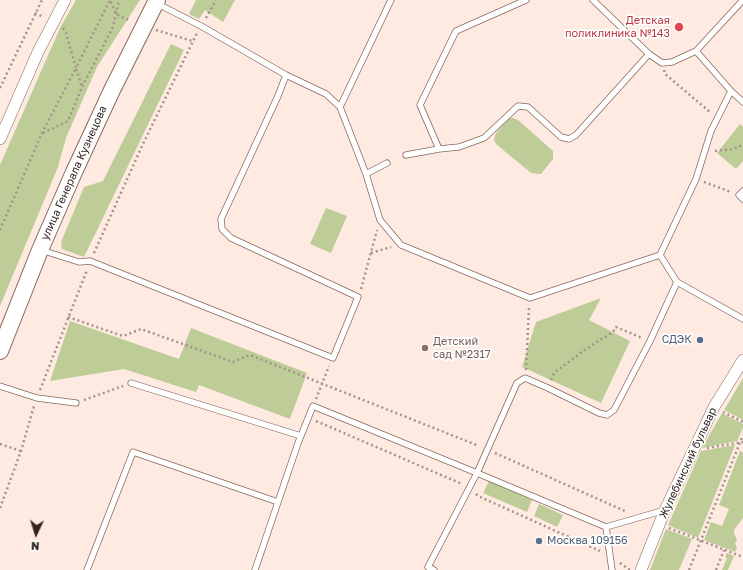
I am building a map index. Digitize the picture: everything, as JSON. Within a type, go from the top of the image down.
[{"type":"main road","name":"улица Генерала Кузнецова","points":[[0,351],[40,250],[101,114],[156,1]]},
{"type":"street","points":[[0,139],[38,52],[65,0]]},
{"type":"street","name":"Жулебинский бульвар","points":[[641,570],[665,510],[714,407],[743,360]]},
{"type":"lane","points":[[340,107],[390,0]]},
{"type":"lane","points":[[439,149],[420,105],[456,31],[526,0]]},
{"type":"lane","points":[[593,0],[649,54],[662,62],[672,62],[696,51],[743,0]]},
{"type":"lane","points":[[156,1],[286,75],[326,94],[340,107],[366,174],[380,220],[401,245],[530,298],[660,255],[696,179],[710,132],[732,91]]},
{"type":"lane","points":[[696,51],[743,102]]},
{"type":"lane","points":[[406,155],[460,147],[484,138],[518,106],[528,107],[561,137],[569,139],[576,135],[649,54]]},
{"type":"lane","points":[[40,250],[78,262],[90,261],[333,358],[358,297],[231,238],[222,229],[221,219],[278,96],[286,75]]},
{"type":"lane","points":[[366,174],[387,163]]},
{"type":"lane","points":[[660,255],[677,282],[743,319]]},
{"type":"lane","points":[[434,570],[428,567],[477,473],[517,383],[525,378],[599,413],[607,414],[614,410],[650,341],[677,282]]},
{"type":"lane","points":[[131,383],[301,436]]},
{"type":"lane","points":[[0,386],[37,398],[76,403]]},
{"type":"lane","points":[[256,570],[278,502],[313,406],[606,527],[665,510]]},
{"type":"lane","points":[[87,570],[133,452],[278,502]]},
{"type":"lane","points":[[606,527],[612,570]]},
{"type":"path","points":[[0,88],[42,0]]},
{"type":"path","points":[[110,0],[116,14],[144,26],[192,41]]},
{"type":"path","points":[[0,230],[42,133],[110,0]]},
{"type":"path","points":[[42,133],[68,121],[82,87],[113,28],[119,0]]},
{"type":"path","points":[[0,508],[21,451],[37,398],[90,261],[192,41],[216,0]]},
{"type":"path","points":[[35,12],[62,28],[66,33],[82,87]]},
{"type":"path","points":[[662,62],[665,74],[718,119]]},
{"type":"path","points":[[704,152],[733,149],[743,145]]},
{"type":"path","points":[[696,179],[742,195]]},
{"type":"path","points":[[358,297],[380,220]]},
{"type":"path","points":[[370,253],[401,245]]},
{"type":"path","points":[[525,378],[530,298]]},
{"type":"path","points":[[68,317],[123,336],[141,329],[233,362],[250,355],[488,450],[639,517]]},
{"type":"path","points":[[548,388],[554,373],[586,349],[613,332],[616,327],[650,341]]},
{"type":"path","points":[[313,406],[333,358]]},
{"type":"path","points":[[76,403],[131,383]]},
{"type":"path","points":[[714,407],[743,422]]},
{"type":"path","points":[[689,570],[743,435]]},
{"type":"path","points":[[693,451],[741,442]]},
{"type":"path","points":[[0,444],[21,451]]},
{"type":"path","points":[[659,524],[743,557]]},
{"type":"path","points":[[716,570],[724,550]]},
{"type":"green space","points":[[76,0],[140,0],[97,67],[66,138],[58,167],[0,306],[0,165],[60,28]]},
{"type":"green space","points":[[196,0],[235,0],[223,22],[205,10],[199,19],[189,14]]},
{"type":"green space","points":[[171,44],[184,50],[84,257],[62,249],[61,242],[84,187],[103,181]]},
{"type":"green space","points":[[509,118],[518,120],[553,151],[553,159],[541,174],[531,173],[496,144],[494,140],[496,133]]},
{"type":"green space","points":[[740,124],[743,127],[743,161],[736,169],[717,153]]},
{"type":"green space","points":[[326,208],[347,216],[331,253],[310,244]]},
{"type":"green space","points":[[601,298],[589,320],[630,341],[601,403],[522,367],[536,322]]},
{"type":"green space","points":[[70,321],[179,359],[191,328],[307,373],[290,419],[199,385],[196,392],[124,369],[50,381]]},
{"type":"green space","points":[[743,378],[743,420],[724,410]]},
{"type":"green space","points":[[722,413],[743,424],[743,428],[737,441],[702,448]]},
{"type":"green space","points":[[735,445],[698,538],[668,525],[701,451]]},
{"type":"green space","points":[[740,451],[743,452],[743,518],[734,530],[737,540],[735,543],[737,548],[735,552],[704,540],[711,522],[722,526],[729,509],[719,505]]},
{"type":"green space","points":[[489,481],[532,500],[527,512],[483,493]]},
{"type":"green space","points":[[539,504],[563,515],[557,527],[534,516]]},
{"type":"green space","points":[[666,529],[692,539],[679,570],[650,570]]},
{"type":"green space","points":[[727,553],[734,556],[728,570],[722,570],[727,558],[725,557]]},
{"type":"place","name":"Детская поликлиника №143","points":[[679,27]]},
{"type":"place","name":"СДЭК","points":[[700,340]]},
{"type":"place","name":"Детский сад №2317","points":[[425,348]]},
{"type":"place","name":"Москва 109156","points":[[539,541]]}]
